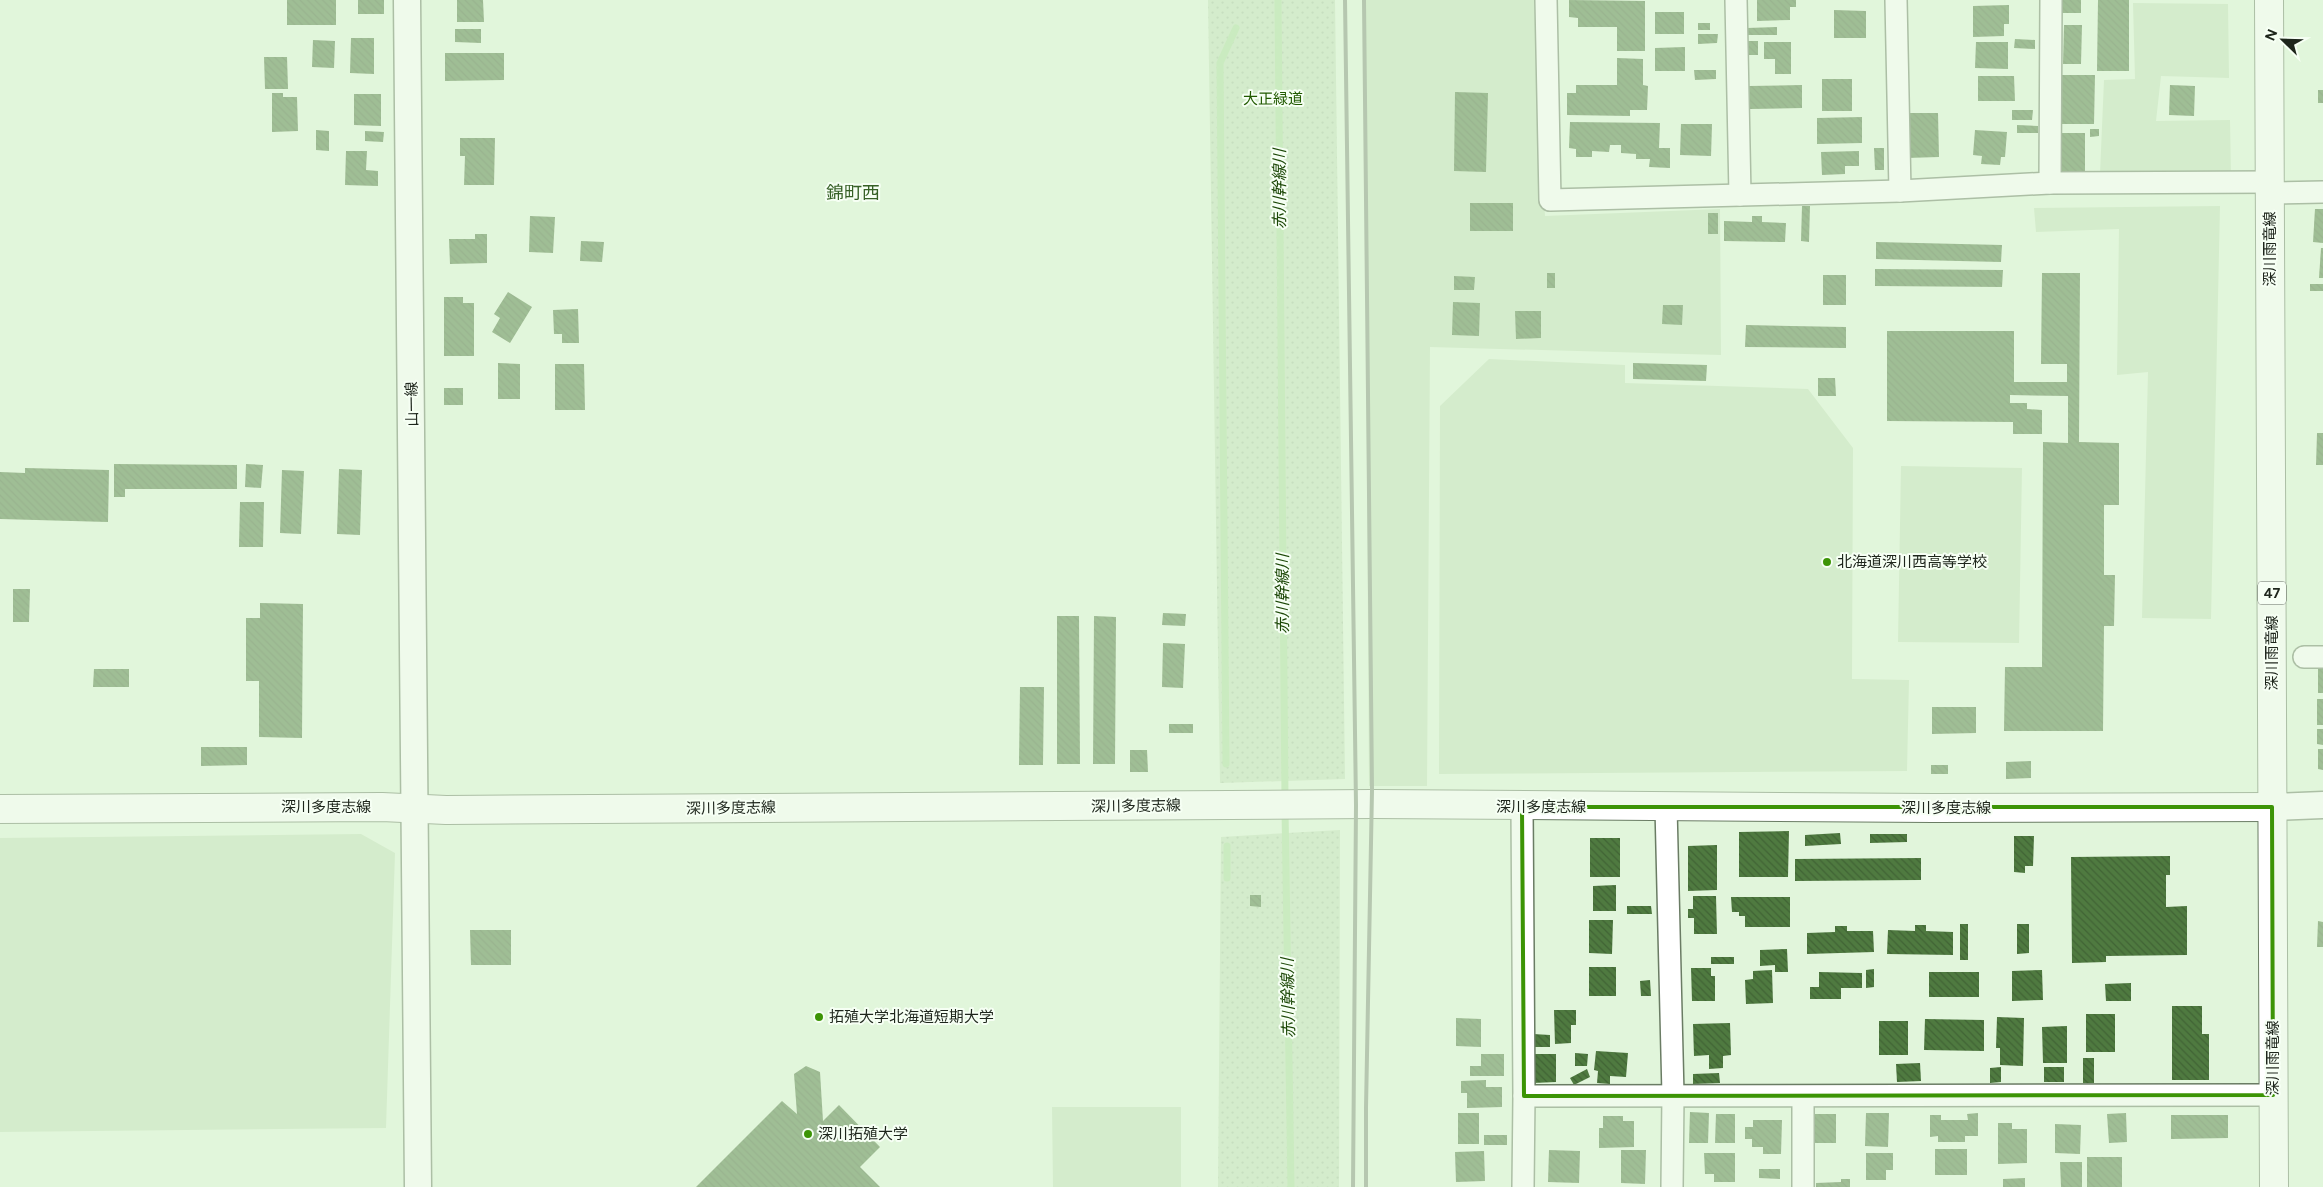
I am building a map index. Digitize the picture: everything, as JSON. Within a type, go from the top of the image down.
[{"type":"main road","name":"深川雨竜線","points":[[2269,0],[2274,1187]]},
{"type":"main road","name":"深川多度志線","points":[[0,809],[414,808],[446,810],[1364,804],[1522,807],[2272,807]]},
{"type":"street","name":"山一線","points":[[407,0],[414,576],[414,808],[418,1187]]},
{"type":"street","points":[[1546,0],[1550,200],[1900,191],[2050,183],[2271,188],[2323,192]]},
{"type":"street","points":[[1736,0],[1740,195]]},
{"type":"street","points":[[1896,0],[1900,191]]},
{"type":"street","points":[[2050,183],[2051,0]]},
{"type":"street","points":[[2272,807],[2323,805]]},
{"type":"street","points":[[1522,807],[1523,1187]]},
{"type":"street","points":[[1666,807],[1673,1095],[1672,1187]]},
{"type":"street","points":[[1524,1096],[2273,1095]]},
{"type":"street","points":[[1803,1097],[1803,1187]]},
{"type":"highlighted area","points":[[1522,807],[2272,807],[2273,1095],[1524,1096]]},
{"type":"green space","name":"大正緑道","points":[[1208,0],[1335,0],[1345,779],[1220,783]]},
{"type":"green space","points":[[1364,0],[1534,0],[1545,216],[1720,209],[1721,355],[1430,347],[1427,786],[1369,786]]},
{"type":"green space","points":[[2133,3],[2228,4],[2229,78],[2161,76],[2156,121],[2230,120],[2231,178],[2100,174],[2104,80],[2135,79]]},
{"type":"green space","points":[[2220,206],[2211,619],[2142,618],[2148,372],[2117,375],[2119,229],[2036,232],[2034,208]]},
{"type":"green space","points":[[1489,359],[1625,365],[1625,383],[1808,389],[1853,448],[1852,679],[1909,680],[1907,771],[1439,774],[1440,406]]},
{"type":"green space","points":[[1901,466],[2022,468],[2019,643],[1898,642]]},
{"type":"green space","points":[[1340,830],[1339,1187],[1218,1187],[1221,837]]},
{"type":"green space","points":[[361,834],[395,853],[386,1128],[0,1132],[0,838]]},
{"type":"green space","points":[[1052,1107],[1181,1107],[1181,1187],[1053,1187]]},
{"type":"building","points":[[287,0],[336,0],[336,25],[287,25]]},
{"type":"building","points":[[358,0],[384,0],[384,14],[358,14]]},
{"type":"building","points":[[457,0],[483,0],[484,22],[457,22]]},
{"type":"building","points":[[1569,0],[1645,1],[1645,51],[1617,51],[1617,27],[1578,27],[1578,18],[1569,17]]},
{"type":"building","points":[[1757,0],[1796,0],[1796,7],[1790,7],[1790,20],[1757,21]]},
{"type":"building","points":[[2062,0],[2081,0],[2081,13],[2062,13]]},
{"type":"building","points":[[2098,0],[2129,0],[2129,71],[2097,71]]},
{"type":"building","points":[[2009,5],[2009,24],[2004,24],[2004,36],[1973,37],[1973,6]]},
{"type":"building","points":[[1834,10],[1866,11],[1866,38],[1834,38]]},
{"type":"building","points":[[1655,12],[1684,12],[1684,34],[1655,34]]},
{"type":"building","points":[[1698,23],[1710,23],[1710,30],[1698,30]]},
{"type":"building","points":[[2064,25],[2082,25],[2081,64],[2063,64]]},
{"type":"building","points":[[1777,27],[1777,35],[1748,35],[1747,28]]},
{"type":"building","points":[[455,29],[481,29],[481,43],[455,42]]},
{"type":"building","points":[[1698,34],[1718,34],[1717,43],[1698,44]]},
{"type":"building","points":[[351,38],[374,38],[374,74],[350,73]]},
{"type":"building","points":[[2015,39],[2035,40],[2035,49],[2014,48]]},
{"type":"building","points":[[313,40],[335,41],[334,68],[312,67]]},
{"type":"building","points":[[1747,41],[1758,41],[1758,55],[1746,55]]},
{"type":"building","points":[[1764,42],[1791,42],[1791,74],[1775,74],[1775,59],[1764,59]]},
{"type":"building","points":[[1976,42],[2008,42],[2008,69],[1975,68]]},
{"type":"building","points":[[1685,47],[1685,71],[1655,71],[1655,48]]},
{"type":"building","points":[[445,53],[504,53],[504,80],[445,81]]},
{"type":"building","points":[[264,57],[287,57],[288,89],[265,89]]},
{"type":"building","points":[[1617,58],[1643,59],[1643,85],[1648,86],[1647,110],[1630,110],[1630,116],[1567,115],[1567,93],[1576,93],[1576,85],[1617,85]]},
{"type":"building","points":[[1694,70],[1716,70],[1716,79],[1695,80]]},
{"type":"building","points":[[2062,75],[2095,75],[2094,124],[2061,124]]},
{"type":"building","points":[[1978,76],[2014,76],[2015,101],[1978,101]]},
{"type":"building","points":[[1822,79],[1852,79],[1852,111],[1822,111]]},
{"type":"building","points":[[1802,85],[1802,108],[1750,109],[1749,86]]},
{"type":"building","points":[[2170,85],[2195,86],[2194,116],[2169,115]]},
{"type":"building","points":[[2318,90],[2323,90],[2323,103],[2318,103]]},
{"type":"building","points":[[1455,92],[1488,93],[1486,172],[1454,171]]},
{"type":"building","points":[[272,93],[283,93],[283,97],[297,97],[298,131],[272,132]]},
{"type":"building","points":[[354,94],[381,94],[381,126],[354,125]]},
{"type":"building","points":[[2012,110],[2033,110],[2032,120],[2012,120]]},
{"type":"building","points":[[1906,113],[1938,113],[1939,157],[1906,158]]},
{"type":"building","points":[[1862,117],[1862,143],[1817,144],[1817,118]]},
{"type":"building","points":[[1570,122],[1660,123],[1659,148],[1670,148],[1670,168],[1649,167],[1650,159],[1636,159],[1636,154],[1621,153],[1621,145],[1610,145],[1609,152],[1592,151],[1592,157],[1576,157],[1576,149],[1569,148]]},
{"type":"building","points":[[1681,124],[1712,124],[1711,156],[1680,155]]},
{"type":"building","points":[[2017,125],[2038,126],[2038,133],[2017,133]]},
{"type":"building","points":[[2090,129],[2099,129],[2099,136],[2090,137]]},
{"type":"building","points":[[316,130],[329,131],[329,151],[316,150]]},
{"type":"building","points":[[1975,130],[2007,132],[2005,157],[2001,157],[2000,165],[1981,164],[1982,156],[1973,155]]},
{"type":"building","points":[[365,131],[384,132],[383,142],[365,141]]},
{"type":"building","points":[[2062,133],[2085,133],[2085,172],[2062,172]]},
{"type":"building","points":[[460,138],[495,138],[494,185],[464,185],[465,156],[460,156]]},
{"type":"building","points":[[1874,148],[1884,148],[1884,170],[1875,170]]},
{"type":"building","points":[[346,151],[367,151],[366,170],[378,171],[378,186],[345,185]]},
{"type":"building","points":[[1859,151],[1859,166],[1845,166],[1845,174],[1822,175],[1821,152]]},
{"type":"building","points":[[1470,203],[1513,203],[1513,231],[1470,231]]},
{"type":"building","points":[[1802,206],[1810,206],[1809,242],[1801,241]]},
{"type":"building","points":[[2315,209],[2323,209],[2323,243],[2313,242]]},
{"type":"building","points":[[1708,213],[1718,213],[1718,234],[1708,234]]},
{"type":"building","points":[[530,216],[555,217],[553,253],[529,252]]},
{"type":"building","points":[[1752,216],[1762,216],[1762,222],[1786,223],[1785,242],[1724,241],[1724,221],[1752,222]]},
{"type":"building","points":[[475,234],[487,234],[487,263],[450,264],[449,239],[475,239]]},
{"type":"building","points":[[581,241],[604,242],[602,262],[580,261]]},
{"type":"building","points":[[1876,242],[2002,245],[2001,262],[1876,259]]},
{"type":"building","points":[[2321,248],[2323,248],[2323,278],[2319,278]]},
{"type":"building","points":[[1875,269],[2003,270],[2002,287],[1875,286]]},
{"type":"building","points":[[1547,273],[1555,273],[1555,288],[1547,288]]},
{"type":"building","points":[[2042,273],[2080,273],[2079,442],[2119,443],[2119,505],[2104,505],[2104,575],[2115,575],[2114,626],[2104,626],[2103,731],[2004,731],[2005,667],[2042,667],[2043,442],[2068,443],[2068,396],[2010,395],[2010,403],[2027,403],[2027,409],[2042,410],[2042,434],[2013,434],[2013,422],[1887,421],[1887,331],[2014,331],[2014,382],[2067,382],[2067,364],[2041,364]]},
{"type":"building","points":[[1823,275],[1846,275],[1846,305],[1823,305]]},
{"type":"building","points":[[1454,276],[1475,277],[1474,290],[1454,290]]},
{"type":"building","points":[[2310,284],[2323,284],[2323,291],[2310,291]]},
{"type":"building","points":[[508,292],[532,307],[510,343],[492,332],[500,318],[494,314]]},
{"type":"building","points":[[444,297],[463,297],[463,303],[474,303],[474,356],[444,356]]},
{"type":"building","points":[[1453,302],[1480,303],[1479,336],[1452,335]]},
{"type":"building","points":[[1663,305],[1683,305],[1682,325],[1662,324]]},
{"type":"building","points":[[578,309],[579,343],[562,343],[562,334],[554,334],[553,310]]},
{"type":"building","points":[[1515,311],[1541,311],[1541,338],[1516,339]]},
{"type":"building","points":[[1746,325],[1846,327],[1846,348],[1745,347]]},
{"type":"building","points":[[498,363],[520,364],[520,399],[498,399]]},
{"type":"building","points":[[1633,363],[1707,365],[1706,381],[1633,379]]},
{"type":"building","points":[[555,364],[584,364],[585,410],[555,410]]},
{"type":"building","points":[[1818,378],[1835,378],[1836,396],[1818,396]]},
{"type":"building","points":[[444,388],[463,388],[463,405],[444,405]]},
{"type":"building","points":[[2317,433],[2323,433],[2323,465],[2316,465]]},
{"type":"building","points":[[114,464],[237,465],[237,489],[125,489],[125,497],[114,497]]},
{"type":"building","points":[[246,464],[263,465],[261,488],[245,487]]},
{"type":"building","points":[[25,468],[109,470],[108,522],[0,519],[0,472],[25,473]]},
{"type":"building","points":[[339,469],[362,470],[360,535],[337,534]]},
{"type":"building","points":[[282,470],[304,471],[301,534],[280,533]]},
{"type":"building","points":[[240,502],[264,502],[263,547],[239,547]]},
{"type":"building","points":[[13,589],[30,589],[29,622],[13,622]]},
{"type":"building","points":[[260,603],[303,604],[302,738],[259,737],[259,681],[246,681],[246,618],[260,618]]},
{"type":"building","points":[[1163,613],[1186,614],[1185,626],[1162,625]]},
{"type":"building","points":[[1057,616],[1079,616],[1080,764],[1057,764]]},
{"type":"building","points":[[1094,616],[1116,617],[1115,764],[1093,764]]},
{"type":"building","points":[[1163,643],[1185,644],[1183,688],[1162,687]]},
{"type":"building","points":[[94,669],[129,669],[129,687],[93,687]]},
{"type":"building","points":[[2318,669],[2323,669],[2323,693],[2318,693]]},
{"type":"building","points":[[1020,687],[1044,687],[1043,765],[1019,765]]},
{"type":"building","points":[[2317,699],[2323,699],[2323,725],[2317,725]]},
{"type":"building","points":[[1932,707],[1976,707],[1976,733],[1932,734]]},
{"type":"building","points":[[1169,724],[1193,724],[1193,733],[1169,733]]},
{"type":"building","points":[[2317,729],[2323,729],[2323,745],[2317,744]]},
{"type":"building","points":[[201,747],[247,747],[247,765],[201,766]]},
{"type":"building","points":[[2318,749],[2323,749],[2323,770],[2318,769]]},
{"type":"building","points":[[1130,750],[1147,750],[1148,772],[1130,772]]},
{"type":"building","points":[[2031,761],[2031,778],[2006,779],[2006,762]]},
{"type":"building","points":[[1931,765],[1948,765],[1948,774],[1931,774]]},
{"type":"building","points":[[1789,831],[1788,877],[1739,877],[1739,832]]},
{"type":"building","points":[[1840,833],[1841,844],[1805,846],[1805,835]]},
{"type":"building","points":[[1870,834],[1907,834],[1907,842],[1870,843]]},
{"type":"building","points":[[2014,836],[2034,836],[2033,866],[2025,866],[2025,873],[2014,872]]},
{"type":"building","points":[[1590,838],[1620,838],[1620,877],[1590,877]]},
{"type":"building","points":[[1717,845],[1717,890],[1688,891],[1688,846]]},
{"type":"building","points":[[2170,856],[2170,875],[2166,875],[2166,907],[2187,906],[2187,955],[2106,956],[2106,962],[2072,963],[2071,857]]},
{"type":"building","points":[[1921,858],[1921,880],[1795,881],[1795,859]]},
{"type":"building","points":[[1616,885],[1616,911],[1593,911],[1593,886]]},
{"type":"building","points":[[1250,895],[1261,895],[1261,907],[1250,906]]},
{"type":"building","points":[[1693,896],[1716,896],[1717,934],[1694,934],[1694,918],[1688,918],[1688,909],[1693,909]]},
{"type":"building","points":[[1731,897],[1790,897],[1790,927],[1745,927],[1745,916],[1739,916],[1739,912],[1732,912]]},
{"type":"building","points":[[1627,906],[1651,906],[1652,914],[1627,914]]},
{"type":"building","points":[[1589,920],[1613,920],[1612,954],[1589,953]]},
{"type":"building","points":[[2318,921],[2323,922],[2323,947],[2317,947]]},
{"type":"building","points":[[1960,924],[1968,924],[1968,960],[1960,960]]},
{"type":"building","points":[[2017,924],[2029,924],[2029,953],[2017,954]]},
{"type":"building","points":[[1915,925],[1926,925],[1926,931],[1953,932],[1953,955],[1887,954],[1888,930],[1915,931]]},
{"type":"building","points":[[1835,926],[1847,926],[1847,931],[1873,931],[1874,952],[1807,954],[1807,933],[1835,932]]},
{"type":"building","points":[[470,930],[511,930],[511,965],[471,965]]},
{"type":"building","points":[[1787,949],[1788,972],[1775,972],[1775,965],[1760,966],[1760,950]]},
{"type":"building","points":[[1711,957],[1734,957],[1734,964],[1711,964]]},
{"type":"building","points":[[1589,967],[1616,967],[1616,996],[1589,996]]},
{"type":"building","points":[[1691,968],[1711,968],[1711,976],[1715,976],[1715,1001],[1692,1001]]},
{"type":"building","points":[[1874,969],[1874,987],[1866,988],[1866,970]]},
{"type":"building","points":[[1772,970],[1773,1003],[1746,1004],[1745,980],[1753,979],[1753,971]]},
{"type":"building","points":[[2042,970],[2043,1000],[2012,1001],[2012,971]]},
{"type":"building","points":[[1819,972],[1862,973],[1862,988],[1841,988],[1841,999],[1810,999],[1810,987],[1819,987]]},
{"type":"building","points":[[1929,972],[1979,972],[1979,997],[1929,997]]},
{"type":"building","points":[[1650,980],[1651,996],[1641,996],[1640,981]]},
{"type":"building","points":[[2131,983],[2131,1001],[2106,1001],[2105,984]]},
{"type":"building","points":[[2172,1006],[2202,1006],[2202,1034],[2209,1034],[2209,1080],[2172,1080]]},
{"type":"building","points":[[1554,1010],[1576,1010],[1576,1025],[1571,1025],[1571,1043],[1555,1044]]},
{"type":"building","points":[[2086,1014],[2115,1014],[2115,1052],[2086,1052]]},
{"type":"building","points":[[1997,1017],[2024,1018],[2023,1066],[2000,1065],[2000,1048],[1996,1048]]},
{"type":"building","points":[[1456,1018],[1481,1019],[1481,1047],[1456,1046]]},
{"type":"building","points":[[1925,1019],[1984,1020],[1984,1051],[1924,1050]]},
{"type":"building","points":[[1879,1021],[1908,1021],[1908,1055],[1879,1055]]},
{"type":"building","points":[[1730,1023],[1731,1055],[1723,1056],[1723,1068],[1709,1069],[1709,1055],[1694,1056],[1693,1024]]},
{"type":"building","points":[[2067,1026],[2067,1063],[2043,1063],[2042,1027]]},
{"type":"building","points":[[1533,1034],[1550,1035],[1550,1047],[1534,1047]]},
{"type":"building","points":[[1596,1051],[1628,1053],[1626,1077],[1610,1076],[1610,1084],[1597,1083],[1598,1071],[1594,1070]]},
{"type":"building","points":[[1575,1053],[1588,1054],[1587,1066],[1575,1066]]},
{"type":"building","points":[[1481,1054],[1504,1054],[1504,1076],[1470,1076],[1470,1066],[1481,1066]]},
{"type":"building","points":[[1533,1054],[1556,1054],[1556,1082],[1533,1083]]},
{"type":"building","points":[[2083,1058],[2094,1058],[2094,1083],[2083,1083]]},
{"type":"building","points":[[1920,1063],[1921,1081],[1897,1082],[1896,1064]]},
{"type":"building","name":"深川拓殖大学","points":[[806,1066],[820,1072],[823,1121],[839,1105],[880,1147],[860,1167],[880,1187],[696,1187],[782,1101],[797,1114],[794,1074]]},
{"type":"building","points":[[2001,1067],[2001,1082],[1990,1083],[1990,1068]]},
{"type":"building","points":[[2044,1067],[2064,1067],[2064,1082],[2044,1082]]},
{"type":"building","points":[[1587,1069],[1590,1077],[1574,1085],[1570,1078]]},
{"type":"building","points":[[1719,1073],[1720,1083],[1693,1084],[1693,1074]]},
{"type":"building","points":[[1486,1080],[1486,1087],[1502,1087],[1502,1107],[1467,1108],[1467,1093],[1461,1093],[1461,1081]]},
{"type":"building","points":[[1690,1112],[1709,1113],[1708,1143],[1689,1143]]},
{"type":"building","points":[[1458,1113],[1479,1113],[1479,1144],[1458,1144]]},
{"type":"building","points":[[1866,1113],[1889,1113],[1888,1147],[1865,1146]]},
{"type":"building","points":[[1978,1113],[1978,1136],[1965,1136],[1965,1142],[1938,1142],[1938,1136],[1930,1137],[1930,1115],[1941,1115],[1941,1120],[1968,1120],[1967,1114]]},
{"type":"building","points":[[2126,1113],[2127,1142],[2109,1143],[2107,1114]]},
{"type":"building","points":[[1716,1114],[1735,1114],[1735,1143],[1715,1143]]},
{"type":"building","points":[[1814,1114],[1836,1114],[1836,1143],[1814,1143]]},
{"type":"building","points":[[2171,1115],[2228,1115],[2228,1138],[2171,1139]]},
{"type":"building","points":[[1603,1116],[1623,1116],[1623,1121],[1634,1121],[1634,1147],[1599,1148],[1599,1128],[1603,1128]]},
{"type":"building","points":[[1753,1120],[1782,1120],[1781,1154],[1763,1154],[1763,1147],[1752,1147],[1752,1139],[1745,1139],[1745,1127],[1753,1127]]},
{"type":"building","points":[[1998,1123],[2012,1123],[2012,1129],[2027,1129],[2027,1163],[1998,1164]]},
{"type":"building","points":[[2055,1124],[2081,1125],[2080,1154],[2055,1153]]},
{"type":"building","points":[[1484,1135],[1507,1135],[1507,1145],[1484,1145]]},
{"type":"building","points":[[1935,1149],[1967,1149],[1967,1175],[1935,1175]]},
{"type":"building","points":[[1549,1150],[1580,1151],[1579,1183],[1548,1182]]},
{"type":"building","points":[[1621,1150],[1646,1150],[1645,1184],[1621,1183]]},
{"type":"building","points":[[1484,1151],[1485,1181],[1456,1182],[1455,1152]]},
{"type":"building","points":[[1704,1153],[1735,1153],[1735,1182],[1714,1182],[1714,1174],[1705,1174]]},
{"type":"building","points":[[1866,1153],[1893,1153],[1893,1170],[1886,1170],[1886,1180],[1866,1180]]},
{"type":"building","points":[[2087,1157],[2122,1157],[2122,1187],[2087,1187]]},
{"type":"building","points":[[2060,1162],[2082,1162],[2082,1187],[2061,1187]]},
{"type":"building","points":[[1759,1169],[1780,1169],[1780,1179],[1759,1178]]},
{"type":"building","points":[[2025,1178],[2025,1187],[2003,1187],[2003,1179]]},
{"type":"building","points":[[1841,1179],[1850,1179],[1850,1187],[1816,1187],[1816,1183],[1841,1182]]},
{"type":"waterway","name":"赤川幹線川","points":[[1278,0],[1285,799]]},
{"type":"waterway","points":[[1226,764],[1220,63],[1236,28]]},
{"type":"waterway","name":"赤川幹線川","points":[[1285,810],[1291,1187]]},
{"type":"waterway","points":[[1227,846],[1227,878]]},
{"type":"railway","points":[[1345,0],[1356,805],[1353,1187]]},
{"type":"railway","points":[[1364,0],[1372,790],[1366,1187]]},
{"type":"place","name":"北海道深川西高等学校","points":[[1827,562]]},
{"type":"place","name":"拓殖大学北海道短期大学","points":[[819,1017]]},
{"type":"place","name":"深川拓殖大学","points":[[808,1134]]},
{"type":"district","name":"錦町西","points":[[853,193]]}]
